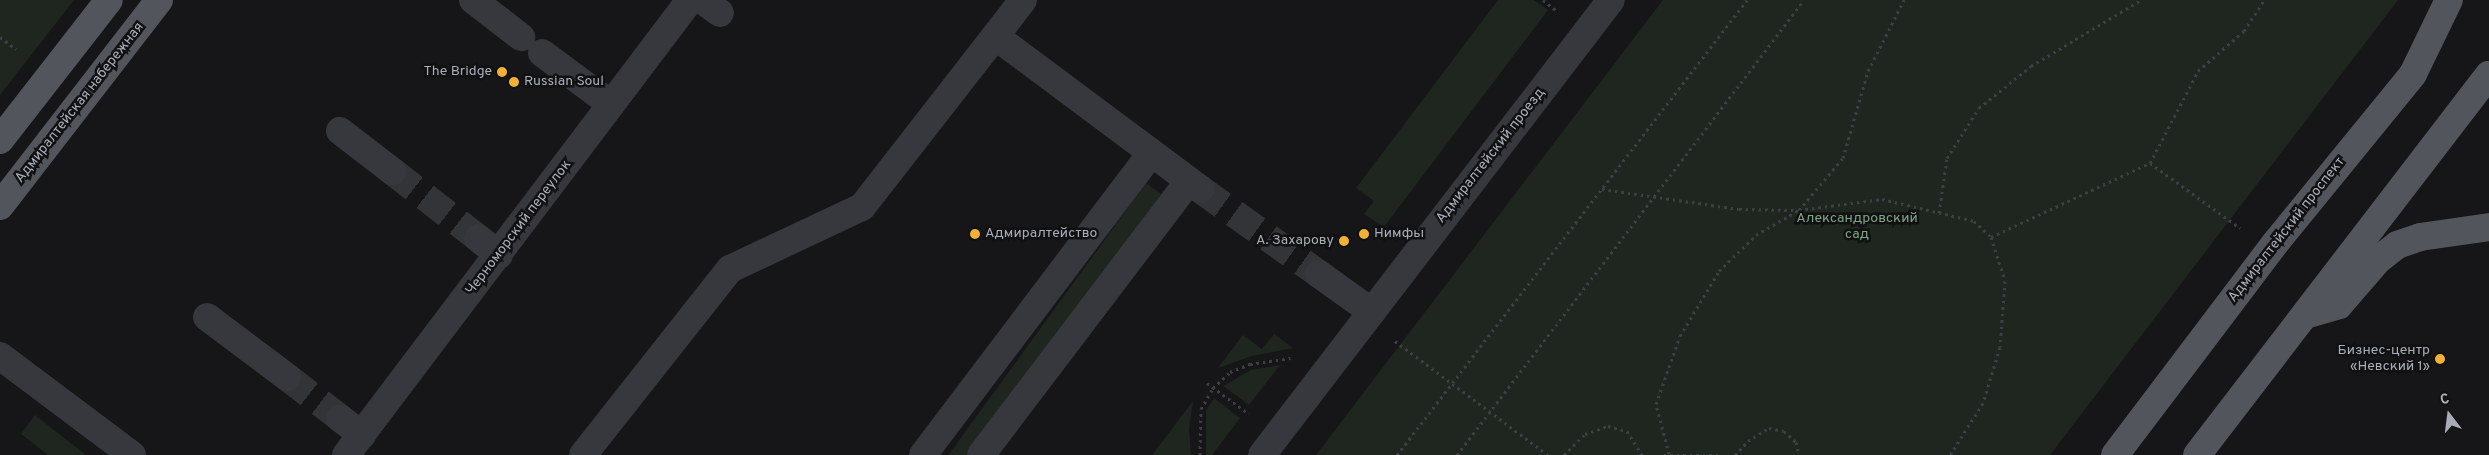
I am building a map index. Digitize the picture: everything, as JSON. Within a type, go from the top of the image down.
[{"type":"main road","points":[[0,140],[109,0]]},
{"type":"main road","name":"Адмиралтейская набережная","points":[[0,206],[159,0]]},
{"type":"main road","name":"Адмиралтейский проспект","points":[[2115,455],[2269,251],[2413,74],[2449,0]]},
{"type":"main road","points":[[2197,455],[2489,75]]},
{"type":"main road","points":[[2305,315],[2339,305],[2378,260],[2397,245],[2420,236],[2489,227]]},
{"type":"street","points":[[472,0],[611,104]]},
{"type":"street","name":"Черноморский переулок","points":[[354,445],[690,0]]},
{"type":"street","points":[[583,455],[730,269],[862,207],[1023,0]]},
{"type":"street","name":"Адмиралтейский проезд","points":[[1262,455],[1611,0]]},
{"type":"street","points":[[981,455],[1195,185],[995,36]]},
{"type":"street","points":[[340,131],[392,171]]},
{"type":"street","points":[[923,455],[1152,153]]},
{"type":"street","points":[[478,238],[499,255]]},
{"type":"street","points":[[1319,274],[1372,312]]},
{"type":"street","points":[[207,317],[287,377]]},
{"type":"street","points":[[0,356],[132,455]]},
{"type":"street","points":[[340,418],[354,445]]},
{"type":"path","points":[[1542,0],[1560,12]]},
{"type":"path","points":[[1397,455],[1747,0]]},
{"type":"path","points":[[1457,455],[1804,0]]},
{"type":"path","points":[[1669,454],[1656,404],[1680,336],[1719,271],[1756,235],[1799,210],[1843,158],[1868,71],[1904,0]]},
{"type":"path","points":[[1939,213],[1947,158],[1979,108],[2031,66],[2141,0]]},
{"type":"path","points":[[1991,236],[2150,163],[2198,70],[2244,31],[2264,0]]},
{"type":"path","points":[[0,37],[16,49]]},
{"type":"path","points":[[2150,163],[2240,228]]},
{"type":"path","points":[[1601,189],[1739,209],[1799,210],[1882,199],[1974,221],[1991,236],[2005,281],[2000,347],[1983,403],[1950,455]]},
{"type":"path","points":[[1395,341],[1548,455]]},
{"type":"path","points":[[1200,455],[1201,408],[1213,388],[1230,372],[1250,364],[1298,358]]},
{"type":"path","points":[[1207,383],[1254,417]]},
{"type":"path","points":[[1564,455],[1585,434],[1608,426],[1627,431],[1642,455]]},
{"type":"path","points":[[1735,455],[1748,441],[1770,428],[1784,431],[1796,442],[1799,455]]},
{"type":"path","points":[[1664,455],[1719,455]]},
{"type":"green space","points":[[0,0],[74,0],[0,95]]},
{"type":"green space","points":[[1498,0],[1534,0],[1548,10],[1384,227],[1364,214],[1374,201],[1356,188]]},
{"type":"green space","name":"Александровский сад","points":[[1663,0],[2398,0],[2050,455],[1316,455]]},
{"type":"green space","points":[[1146,183],[1161,194],[972,455],[948,455]]},
{"type":"green space","points":[[1274,334],[1293,348],[1252,356],[1218,368],[1243,335],[1262,349]]},
{"type":"green space","points":[[1280,365],[1249,405],[1223,386],[1251,370]]},
{"type":"green space","points":[[1214,398],[1240,418],[1212,455],[1206,455],[1206,411]]},
{"type":"green space","points":[[1193,401],[1189,429],[1191,455],[1152,455]]},
{"type":"green space","points":[[35,415],[86,455],[48,455],[21,434]]},
{"type":"tunnel","points":[[392,171],[478,238]]},
{"type":"tunnel","points":[[1200,189],[1319,274]]},
{"type":"tunnel","points":[[287,377],[340,418]]},
{"type":"place","name":"The Bridge","points":[[502,72]]},
{"type":"place","name":"Russian Soul","points":[[514,82]]},
{"type":"place","name":"Адмиралтейство","points":[[975,234]]},
{"type":"place","name":"Нимфы","points":[[1364,234]]},
{"type":"place","name":"А. Захарову","points":[[1344,241]]},
{"type":"place","name":"Бизнес-центр «Невский 1»","points":[[2440,359]]}]
